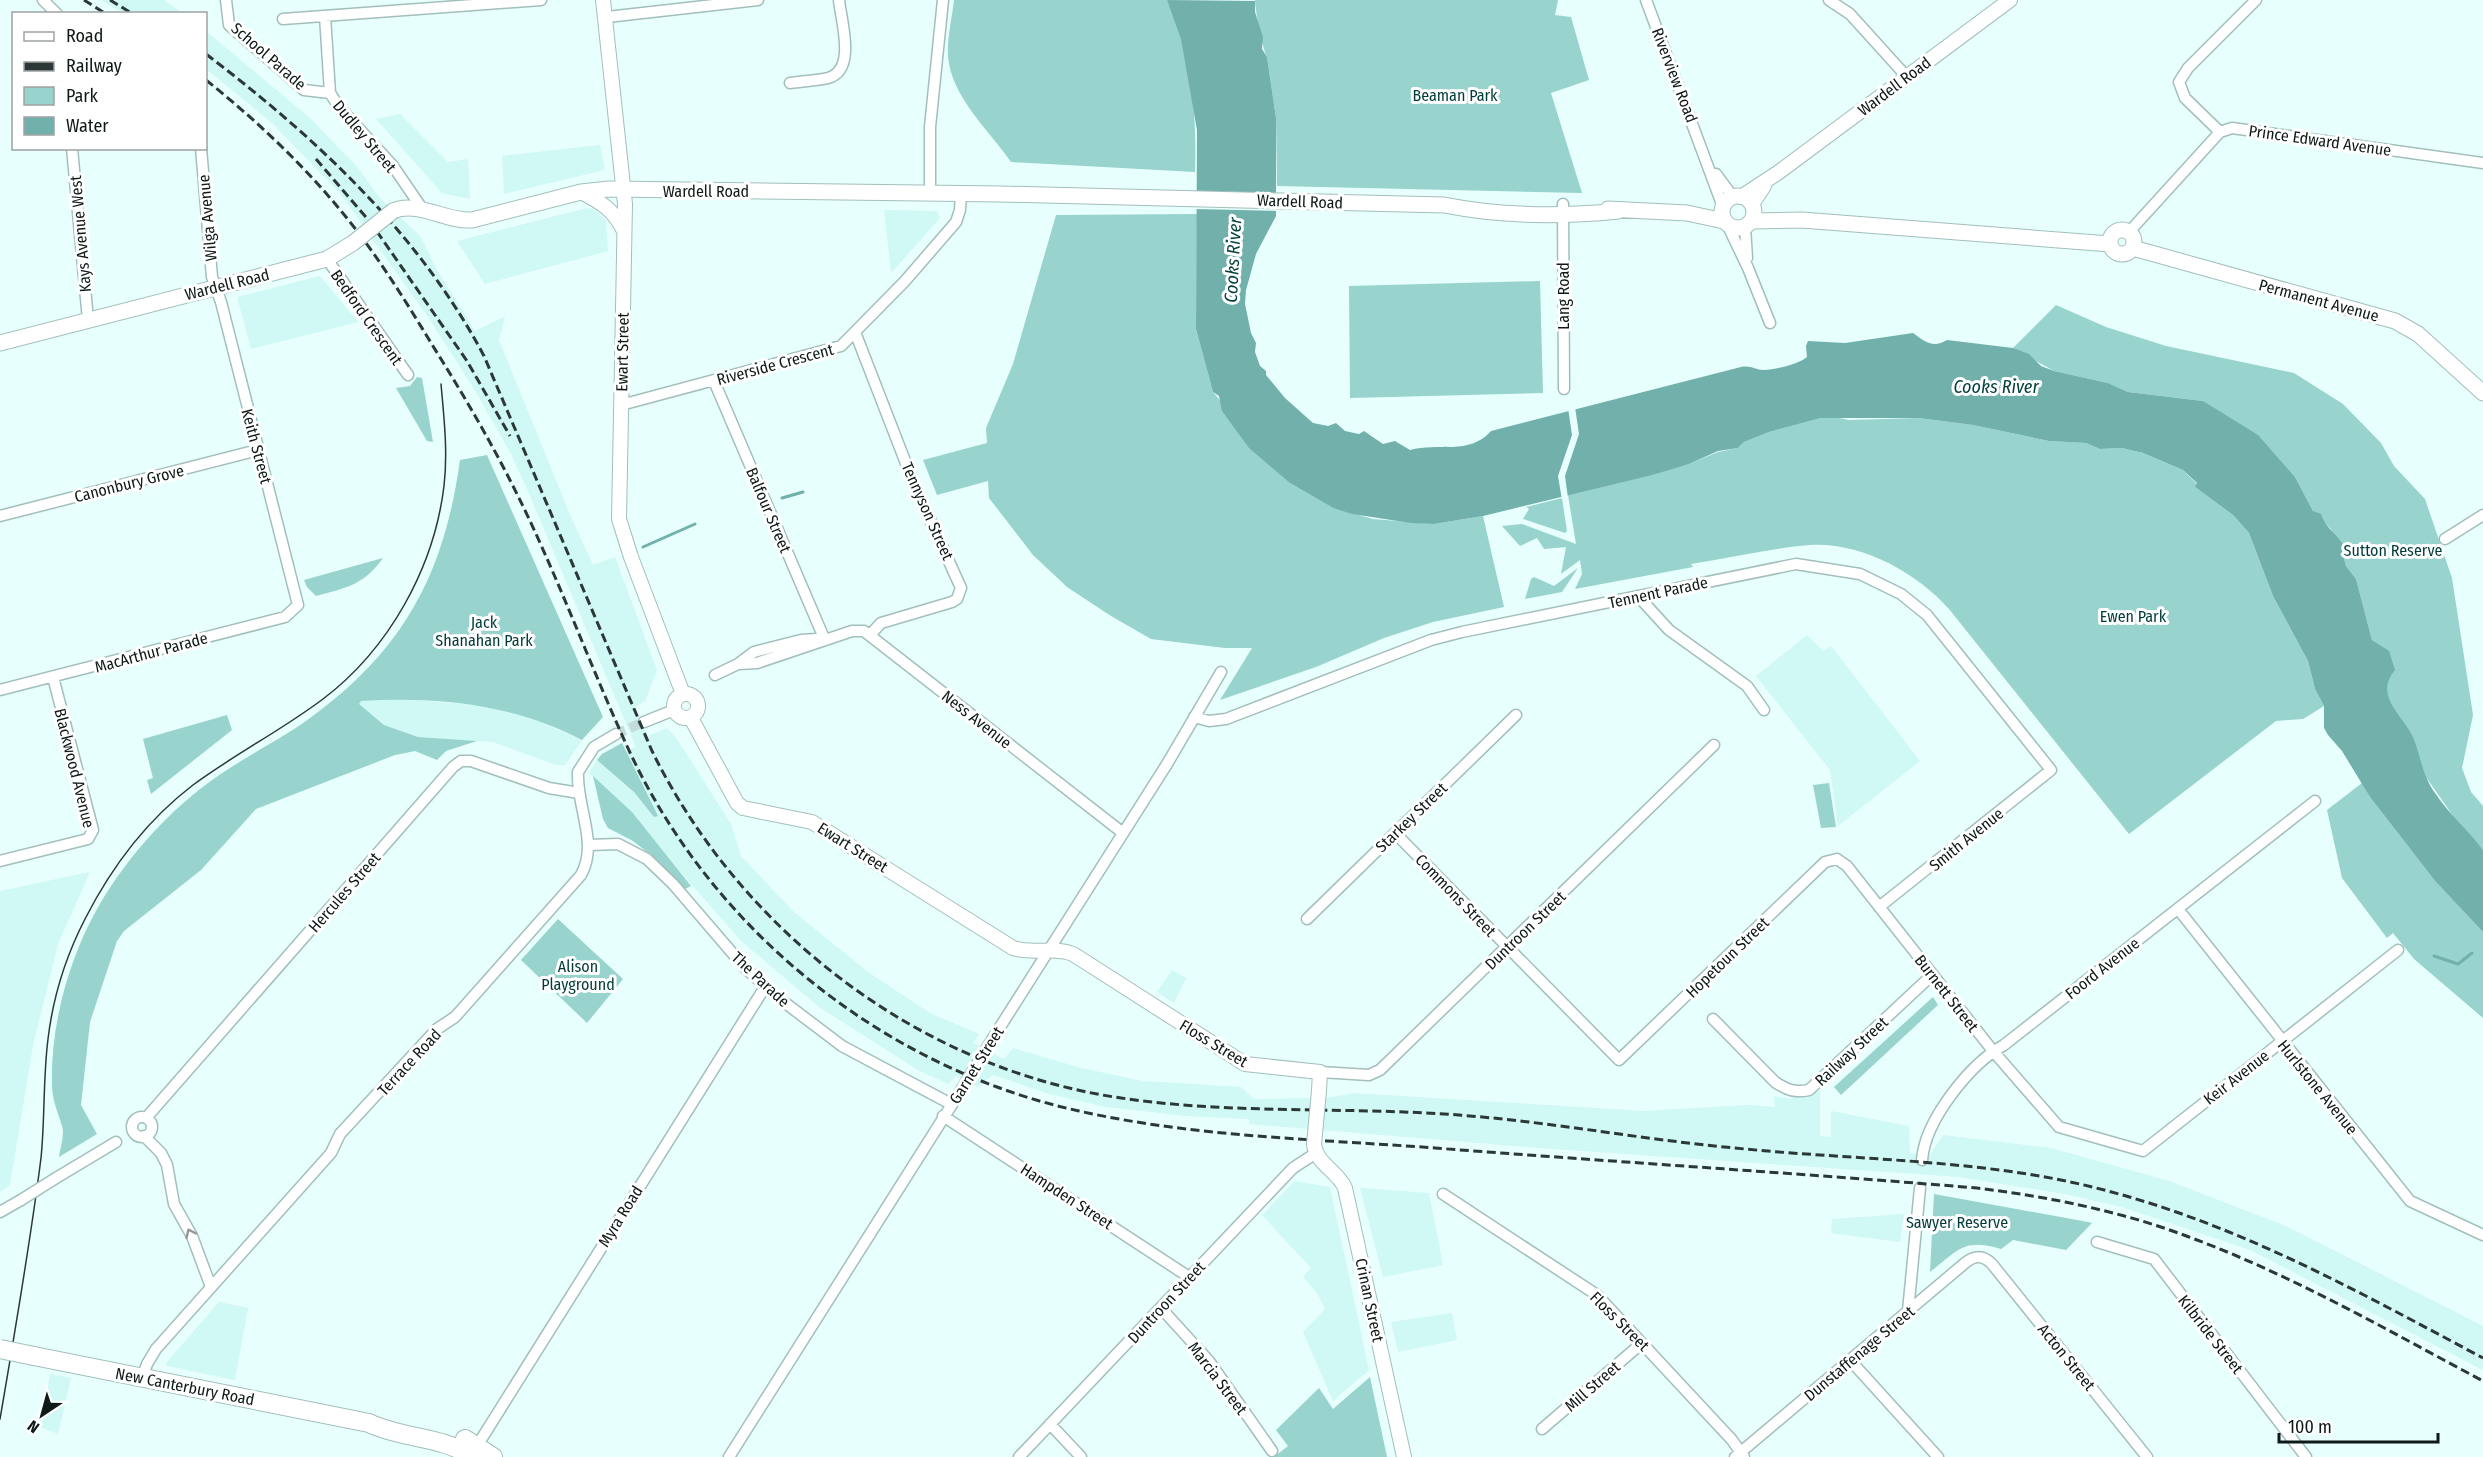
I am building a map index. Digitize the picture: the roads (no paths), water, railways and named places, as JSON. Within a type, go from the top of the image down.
[{"type":"highway","name":"New Canterbury Road","points":[[0,1349],[369,1423],[384,1430],[493,1457]]},
{"type":"main road","name":"Wardell Road","points":[[0,343],[327,259],[353,243],[393,211],[405,208],[457,220],[472,220],[580,192],[625,189],[1194,198],[1444,205],[1468,210],[1563,214],[1618,211],[1687,213],[1737,211]]},
{"type":"main road","points":[[1737,211],[1802,220],[2110,244]]},
{"type":"main road","points":[[2117,231],[2129,232],[2134,241],[2133,248],[2122,254],[2113,250],[2110,244],[2112,236],[2117,231]]},
{"type":"main road","name":"Permanent Avenue","points":[[2133,248],[2395,321],[2418,334],[2483,393]]},
{"type":"street","points":[[43,0],[55,12]]},
{"type":"street","name":"School Parade","points":[[226,0],[229,25],[304,90],[330,93]]},
{"type":"street","points":[[283,19],[541,0]]},
{"type":"street","name":"Ewart Street","points":[[603,0],[607,17],[625,189],[620,519],[631,557],[683,694]]},
{"type":"street","points":[[607,17],[758,0]]},
{"type":"street","points":[[790,83],[828,78],[840,70],[845,51],[839,0]]},
{"type":"street","points":[[930,194],[930,127],[943,0]]},
{"type":"street","name":"Riverview Road","points":[[1646,0],[1703,150],[1737,211]]},
{"type":"street","points":[[1829,0],[1850,14],[1907,77]]},
{"type":"street","name":"Wardell Road","points":[[1737,211],[1779,172],[2010,0]]},
{"type":"street","points":[[2129,232],[2220,132],[2185,98],[2179,82],[2188,68],[2256,0]]},
{"type":"street","name":"Dudley Street","points":[[325,16],[330,93],[339,107],[393,166],[424,212]]},
{"type":"street","name":"Prince Edward Avenue","points":[[2220,132],[2232,128],[2246,128],[2483,163]]},
{"type":"street","name":"Kays Avenue West","points":[[72,150],[88,320]]},
{"type":"street","name":"Wilga Avenue","points":[[201,150],[212,277],[216,287]]},
{"type":"street","points":[[580,192],[607,206],[614,213],[624,233]]},
{"type":"street","name":"Riverside Crescent","points":[[621,405],[841,346],[956,222],[960,210],[961,194]]},
{"type":"street","points":[[1737,211],[1748,268],[1770,323]]},
{"type":"street","points":[[1737,211],[1748,268]]},
{"type":"street","name":"Lang Road","points":[[1563,214],[1564,388]]},
{"type":"street","name":"Bedford Crescent","points":[[327,259],[408,375]]},
{"type":"street","name":"Keith Street","points":[[216,287],[298,605]]},
{"type":"street","name":"Tennyson Street","points":[[855,332],[915,484],[961,588],[957,599],[952,602],[881,623],[870,635]]},
{"type":"street","name":"Balfour Street","points":[[714,381],[824,638]]},
{"type":"street","name":"Canonbury Grove","points":[[0,516],[258,450]]},
{"type":"street","points":[[2445,539],[2483,515]]},
{"type":"street","name":"Tennent Parade","points":[[1194,717],[1209,721],[1226,719],[1443,636],[1796,564],[1819,566],[1865,576],[1901,594],[1927,615],[2052,770]]},
{"type":"street","points":[[1638,596],[1669,630],[1747,686],[1764,710]]},
{"type":"street","name":"MacArthur Parade","points":[[0,690],[285,617],[298,605]]},
{"type":"street","points":[[715,675],[738,664],[766,660],[803,649],[824,638],[856,630],[870,635]]},
{"type":"street","name":"Ness Avenue","points":[[870,635],[1123,833]]},
{"type":"street","name":"Garnet Street","points":[[729,1457],[1123,833],[1221,672]]},
{"type":"street","name":"Blackwood Avenue","points":[[0,861],[88,839],[93,830],[53,677]]},
{"type":"street","points":[[683,694],[691,695],[698,704],[697,712],[691,718],[682,718],[674,710],[675,700],[683,694]]},
{"type":"street","points":[[644,722],[674,710]]},
{"type":"street","name":"Starkey Street","points":[[1307,919],[1516,715]]},
{"type":"street","name":"Ewart Street","points":[[691,718],[737,803],[743,808],[812,822],[1008,945],[1020,950],[1047,951]]},
{"type":"street","name":"Terrace Road","points":[[142,1378],[152,1355],[331,1153],[340,1134],[437,1029],[455,1017],[581,875],[587,864],[589,845],[579,793],[578,772],[589,753],[602,741],[616,734]]},
{"type":"street","name":"Duntroon Street","points":[[1320,1072],[1369,1075],[1376,1073],[1714,745]]},
{"type":"street","name":"Hercules Street","points":[[211,1287],[192,1236],[174,1204],[167,1165],[161,1153],[144,1136],[152,1128],[147,1118],[453,766],[461,761],[471,761],[549,788],[579,793]]},
{"type":"street","name":"Smith Avenue","points":[[1879,907],[2052,770]]},
{"type":"street","name":"Foord Avenue","points":[[1922,1160],[1925,1138],[1934,1121],[1985,1056],[2315,801]]},
{"type":"street","name":"Commons Street","points":[[1395,833],[1619,1060]]},
{"type":"street","name":"The Parade","points":[[589,845],[618,844],[648,859],[765,987],[842,1046],[951,1104]]},
{"type":"street","name":"Burnett Street","points":[[1837,859],[1847,866],[1993,1051],[2059,1127]]},
{"type":"street","name":"Hopetoun Street","points":[[1619,1060],[1826,862],[1837,859]]},
{"type":"street","name":"Hurlstone Avenue","points":[[2178,909],[2281,1042],[2410,1201],[2483,1235]]},
{"type":"street","name":"Keir Avenue","points":[[2059,1127],[2143,1151],[2398,950]]},
{"type":"street","name":"Floss Street","points":[[1047,951],[1073,954],[1245,1064],[1320,1072]]},
{"type":"street","name":"Railway Street","points":[[1713,1019],[1775,1082],[1785,1089],[1797,1092],[1809,1090],[1932,975]]},
{"type":"street","name":"Myra Road","points":[[470,1453],[765,987]]},
{"type":"street","points":[[1315,1148],[1320,1072]]},
{"type":"street","name":"Hampden Street","points":[[944,1116],[1189,1277]]},
{"type":"street","points":[[0,1212],[116,1142]]},
{"type":"street","name":"Duntroon Street","points":[[1019,1457],[1293,1168],[1315,1148]]},
{"type":"street","name":"Crinan Street","points":[[1315,1148],[1339,1176],[1345,1188],[1404,1457]]},
{"type":"street","points":[[1908,1311],[1920,1188]]},
{"type":"street","name":"Floss Street","points":[[1443,1194],[1597,1295],[1740,1456]]},
{"type":"street","name":"Kilbride Street","points":[[2097,1242],[2154,1259],[2306,1457]]},
{"type":"street","name":"Dunstaffenage Street","points":[[1740,1456],[1971,1258],[1986,1258]]},
{"type":"street","name":"Acton Street","points":[[1986,1258],[2147,1457]]},
{"type":"street","name":"Marcia Street","points":[[1161,1308],[1209,1361],[1272,1451]]},
{"type":"street","name":"Mill Street","points":[[1542,1429],[1642,1343]]},
{"type":"street","points":[[1850,1360],[1938,1457]]},
{"type":"street","points":[[1050,1424],[1081,1457]]},
{"type":"water","name":"Cooks River","points":[[1167,0],[1255,1],[1255,12],[1263,37],[1262,49],[1267,57],[1276,118],[1276,216],[1256,254],[1246,290],[1245,304],[1260,366],[1285,398],[1313,423],[1328,426],[1336,423],[1345,431],[1359,434],[1364,431],[1383,444],[1395,441],[1410,450],[1463,446],[1482,439],[1491,431],[1741,367],[1764,370],[1781,368],[1807,357],[1808,341],[1845,343],[1913,333],[1933,344],[1947,340],[2013,348],[2029,354],[2041,366],[2054,371],[2108,383],[2128,392],[2203,401],[2258,435],[2295,477],[2313,511],[2321,514],[2345,548],[2342,553],[2346,566],[2356,579],[2372,640],[2389,651],[2395,670],[2387,689],[2393,707],[2411,733],[2431,787],[2483,850],[2483,932],[2435,881],[2370,797],[2342,751],[2328,735],[2324,728],[2324,706],[2315,689],[2308,661],[2273,596],[2249,533],[2233,515],[2195,487],[2197,483],[2183,470],[2143,453],[2122,448],[2100,449],[2086,443],[2049,441],[1973,425],[1918,418],[1821,418],[1769,432],[1744,442],[1738,448],[1718,451],[1689,464],[1652,475],[1483,516],[1434,524],[1352,514],[1333,508],[1290,483],[1249,448],[1222,411],[1219,396],[1213,392],[1196,329],[1197,130],[1181,39]]},
{"type":"waterway","points":[[782,498],[803,492]]},
{"type":"waterway","points":[[643,547],[695,524]]},
{"type":"waterway","points":[[2434,956],[2458,964],[2472,953]]},
{"type":"tunnel","points":[[616,734],[644,722]]},
{"type":"tram line","points":[[0,1419],[41,1158],[45,1069],[50,1023],[61,977],[72,947],[106,881],[145,829],[193,785],[323,699],[347,679],[388,631],[419,576],[439,517],[446,460],[441,384]]},
{"type":"railway","points":[[84,0],[103,12]]},
{"type":"railway","points":[[110,0],[130,12]]},
{"type":"railway","points":[[207,55],[286,119],[362,190],[396,228],[458,311],[484,356],[652,751],[689,817],[735,878],[787,933],[844,981],[908,1023],[975,1057],[1047,1082],[1121,1098],[1201,1106],[1404,1112],[1480,1117],[1698,1144],[1775,1152],[1937,1163],[2056,1179],[2114,1193],[2169,1210],[2276,1252],[2380,1303],[2483,1358]]},
{"type":"railway","points":[[207,81],[261,127],[314,180],[358,233],[404,299],[463,395],[525,510],[627,746],[662,812],[705,874],[755,931],[811,981],[872,1025],[937,1062],[1007,1090],[1079,1111],[1123,1120],[1256,1136],[1977,1188],[2084,1206],[2163,1228],[2265,1268],[2339,1304],[2483,1381]]},
{"type":"railway","points":[[316,159],[371,223],[467,361],[510,436]]},
{"type":"park label","name":"Beaman Park","points":[[1455,95]]},
{"type":"park label","name":"Sutton Reserve","points":[[2393,550]]},
{"type":"park label","name":"Ewen Park","points":[[2133,616]]},
{"type":"park label","name":"Jack Shanahan Park","points":[[484,631]]},
{"type":"park label","name":"Alison Playground","points":[[578,975]]},
{"type":"park label","name":"Sawyer Reserve","points":[[1957,1222]]}]
